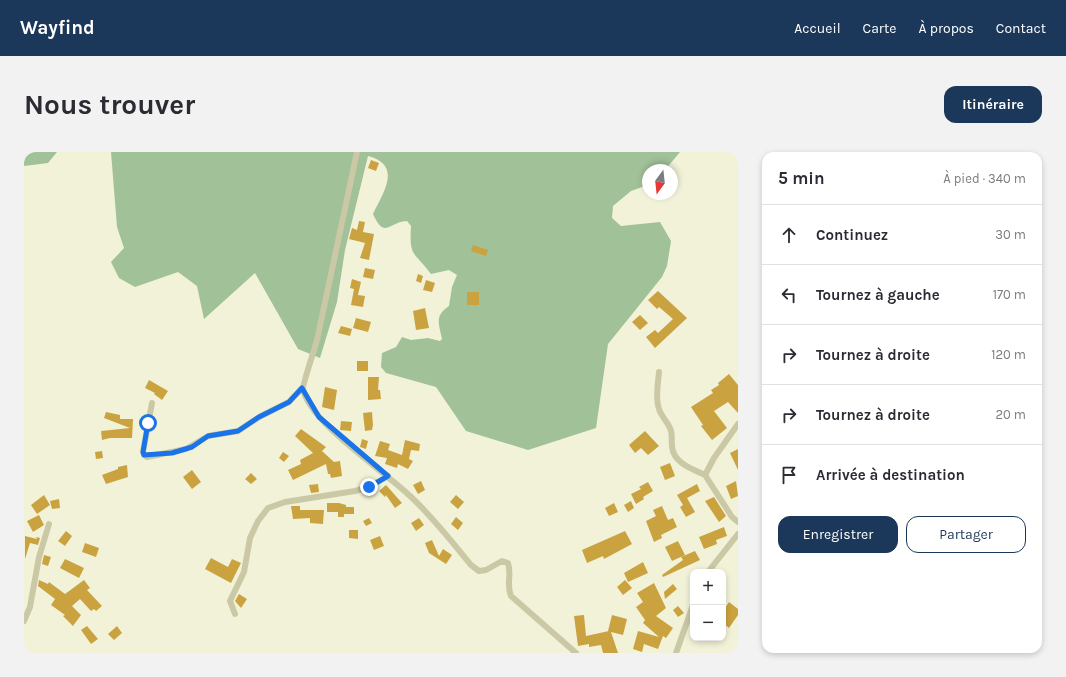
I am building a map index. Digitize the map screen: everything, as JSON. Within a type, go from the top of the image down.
[{"type":"street","points":[[152,403],[143,452],[144,455],[147,456],[186,449],[208,436],[238,431],[259,417],[289,402],[302,388],[310,367],[319,330],[357,152]]},
{"type":"street","points":[[659,372],[657,386],[659,409],[670,427],[673,436],[672,446],[675,456],[688,467],[705,475],[732,517],[738,522]]},
{"type":"street","points":[[302,388],[319,417],[410,496],[471,565],[479,571],[486,570],[502,561],[508,563],[510,570],[508,588],[511,596],[576,653]]},
{"type":"street","points":[[705,475],[714,458],[738,424]]},
{"type":"street","points":[[235,614],[230,601],[244,572],[250,538],[258,521],[268,508],[285,502],[355,491],[369,487],[388,476]]},
{"type":"street","points":[[24,622],[30,607],[39,557],[49,524]]},
{"type":"street","points":[[710,569],[738,534]]},
{"type":"street","points":[[676,653],[690,613]]},
{"type":"green space","points":[[24,152],[57,152],[48,163],[24,166]]},
{"type":"green space","points":[[111,152],[680,152],[670,164],[642,164],[642,187],[631,191],[613,206],[612,218],[621,226],[660,222],[671,241],[667,266],[662,277],[608,344],[596,428],[528,450],[466,431],[436,387],[386,373],[381,367],[382,353],[396,347],[402,337],[411,340],[428,338],[440,341],[442,339],[439,317],[441,313],[449,306],[452,287],[457,275],[449,270],[431,274],[412,249],[411,226],[407,221],[387,228],[384,228],[377,222],[373,214],[385,189],[388,173],[385,166],[379,160],[368,156],[345,250],[337,302],[320,358],[298,349],[255,273],[204,319],[197,286],[178,272],[135,287],[119,278],[111,262],[124,248],[117,227]]},
{"type":"building","points":[[371,160],[379,163],[376,171],[368,168]]},
{"type":"building","points":[[359,221],[365,222],[363,232],[374,234],[369,260],[360,258],[365,243],[349,239],[352,228],[357,230]]},
{"type":"building","points":[[473,245],[488,250],[486,256],[471,251]]},
{"type":"building","points":[[365,268],[375,270],[373,279],[363,277]]},
{"type":"building","points":[[418,274],[423,276],[421,283],[416,281]]},
{"type":"building","points":[[352,279],[361,282],[358,295],[365,296],[363,307],[351,305],[354,289],[350,288]]},
{"type":"building","points":[[426,280],[435,283],[432,292],[423,290]]},
{"type":"building","points":[[658,291],[687,318],[655,348],[646,337],[655,330],[658,333],[673,319],[659,307],[657,309],[648,300]]},
{"type":"building","points":[[467,292],[479,292],[479,305],[467,305]]},
{"type":"building","points":[[425,308],[429,328],[416,330],[413,311]]},
{"type":"building","points":[[640,315],[648,323],[640,330],[632,322]]},
{"type":"building","points":[[356,318],[371,322],[368,332],[353,328]]},
{"type":"building","points":[[341,326],[352,329],[350,336],[338,333]]},
{"type":"building","points":[[357,361],[368,361],[368,371],[357,371]]},
{"type":"building","points":[[729,374],[738,385],[738,413],[728,402],[714,411],[727,428],[712,440],[701,426],[703,425],[691,407],[713,393],[711,390],[719,385],[718,383]]},
{"type":"building","points":[[368,377],[379,377],[378,390],[380,390],[381,399],[368,400]]},
{"type":"building","points":[[149,380],[168,391],[162,400],[154,394],[155,393],[145,388]]},
{"type":"building","points":[[325,387],[337,390],[334,410],[322,407]]},
{"type":"building","points":[[106,412],[120,415],[120,419],[133,419],[132,438],[110,438],[102,440],[101,431],[130,428],[104,418]]},
{"type":"building","points":[[372,412],[372,430],[365,431],[363,413]]},
{"type":"building","points":[[341,421],[352,422],[351,431],[340,430]]},
{"type":"building","points":[[301,429],[326,447],[322,451],[334,462],[340,461],[342,476],[331,478],[330,474],[328,474],[326,464],[293,480],[288,470],[301,464],[300,460],[313,453],[295,436]]},
{"type":"building","points":[[645,431],[659,446],[648,455],[641,448],[635,453],[629,445]]},
{"type":"building","points":[[362,439],[368,441],[366,449],[360,447]]},
{"type":"building","points":[[405,440],[420,444],[419,451],[411,450],[409,459],[413,461],[408,469],[398,464],[397,468],[385,464],[387,458],[375,456],[380,441],[390,444],[388,450],[402,455]]},
{"type":"building","points":[[738,449],[738,470],[730,453]]},
{"type":"building","points":[[102,451],[103,458],[96,459],[95,452]]},
{"type":"building","points":[[283,452],[289,456],[284,462],[279,458]]},
{"type":"building","points":[[670,463],[675,476],[665,480],[660,467]]},
{"type":"building","points":[[127,465],[128,477],[106,484],[102,475],[118,469],[118,467]]},
{"type":"building","points":[[192,470],[201,482],[192,489],[183,477]]},
{"type":"building","points":[[251,473],[257,479],[251,484],[245,479]]},
{"type":"building","points":[[421,481],[425,490],[418,494],[413,485]]},
{"type":"building","points":[[736,481],[738,496],[731,499],[726,486]]},
{"type":"building","points":[[648,482],[653,491],[643,497],[644,499],[636,504],[631,494],[641,489],[639,487]]},
{"type":"building","points":[[318,484],[319,492],[311,493],[309,485]]},
{"type":"building","points":[[697,484],[700,491],[687,498],[695,512],[686,517],[680,507],[683,505],[677,495]]},
{"type":"building","points":[[386,485],[402,503],[395,508],[386,495],[385,497],[379,491]]},
{"type":"building","points":[[44,495],[50,505],[37,514],[31,505]]},
{"type":"building","points":[[456,495],[464,502],[458,509],[450,502]]},
{"type":"building","points":[[714,497],[726,516],[719,522],[705,501]]},
{"type":"building","points":[[59,499],[60,508],[52,509],[50,501]]},
{"type":"building","points":[[631,501],[634,508],[628,512],[624,505]]},
{"type":"building","points":[[327,503],[339,503],[346,505],[346,507],[354,507],[354,514],[344,514],[344,517],[338,517],[338,512],[327,512]]},
{"type":"building","points":[[614,503],[618,512],[609,516],[605,508]]},
{"type":"building","points":[[291,506],[300,506],[300,510],[324,510],[323,524],[310,523],[310,518],[293,519]]},
{"type":"building","points":[[662,506],[668,520],[673,518],[677,527],[661,535],[662,538],[654,542],[646,521],[656,516],[653,510]]},
{"type":"building","points":[[39,515],[44,525],[33,532],[27,521]]},
{"type":"building","points":[[456,517],[463,523],[458,530],[451,524]]},
{"type":"building","points":[[369,518],[372,523],[366,526],[363,521]]},
{"type":"building","points":[[419,518],[424,525],[416,531],[411,523]]},
{"type":"building","points":[[724,527],[727,536],[716,540],[717,544],[704,549],[699,537]]},
{"type":"building","points":[[349,530],[358,530],[358,539],[349,538]]},
{"type":"building","points":[[66,531],[72,536],[65,546],[58,541]]},
{"type":"building","points":[[625,531],[632,544],[604,559],[603,556],[587,563],[582,550]]},
{"type":"building","points":[[25,536],[37,539],[36,537],[40,538],[38,545],[30,543],[25,559]]},
{"type":"building","points":[[380,536],[384,546],[374,550],[370,540]]},
{"type":"building","points":[[432,540],[439,556],[443,549],[452,555],[446,564],[429,553],[425,543]]},
{"type":"building","points":[[678,541],[685,555],[672,561],[665,547]]},
{"type":"building","points":[[85,543],[99,548],[96,557],[82,552]]},
{"type":"building","points":[[695,551],[700,560],[663,577],[662,575],[683,560],[681,557]]},
{"type":"building","points":[[44,555],[51,557],[48,566],[42,564]]},
{"type":"building","points":[[211,558],[228,567],[232,559],[241,563],[231,583],[205,569]]},
{"type":"building","points":[[65,559],[84,568],[79,578],[60,568]]},
{"type":"building","points":[[643,562],[648,573],[628,582],[624,573]]},
{"type":"building","points":[[39,580],[48,584],[49,582],[65,594],[84,580],[90,588],[87,590],[102,606],[96,611],[94,609],[91,611],[80,599],[72,606],[81,615],[73,626],[63,616],[65,615],[51,605],[55,599],[38,586]]},
{"type":"building","points":[[625,580],[632,588],[623,595],[617,587]]},
{"type":"building","points":[[654,583],[666,608],[656,616],[673,628],[666,638],[663,636],[658,649],[644,644],[642,652],[633,649],[638,631],[659,637],[643,623],[645,620],[636,607],[643,602],[637,593]]},
{"type":"building","points":[[673,584],[677,589],[665,599],[664,592]]},
{"type":"building","points":[[239,594],[247,599],[241,608],[235,601]]},
{"type":"building","points":[[729,602],[738,609],[738,615],[729,628],[726,626],[726,606]]},
{"type":"building","points":[[678,606],[684,613],[678,617],[673,610]]},
{"type":"building","points":[[584,615],[586,636],[609,631],[612,615],[627,619],[623,635],[611,632],[618,653],[603,653],[601,645],[589,647],[589,644],[578,646],[574,616]]},
{"type":"building","points":[[87,626],[98,639],[91,644],[81,630]]},
{"type":"building","points":[[117,626],[122,633],[114,640],[108,634]]},
{"type":"route","points":[[148,423],[143,452],[144,455],[147,456],[172,453],[192,447],[208,436],[238,431],[250,422],[289,402],[302,388],[308,401],[319,417],[388,476],[369,487]]}]
